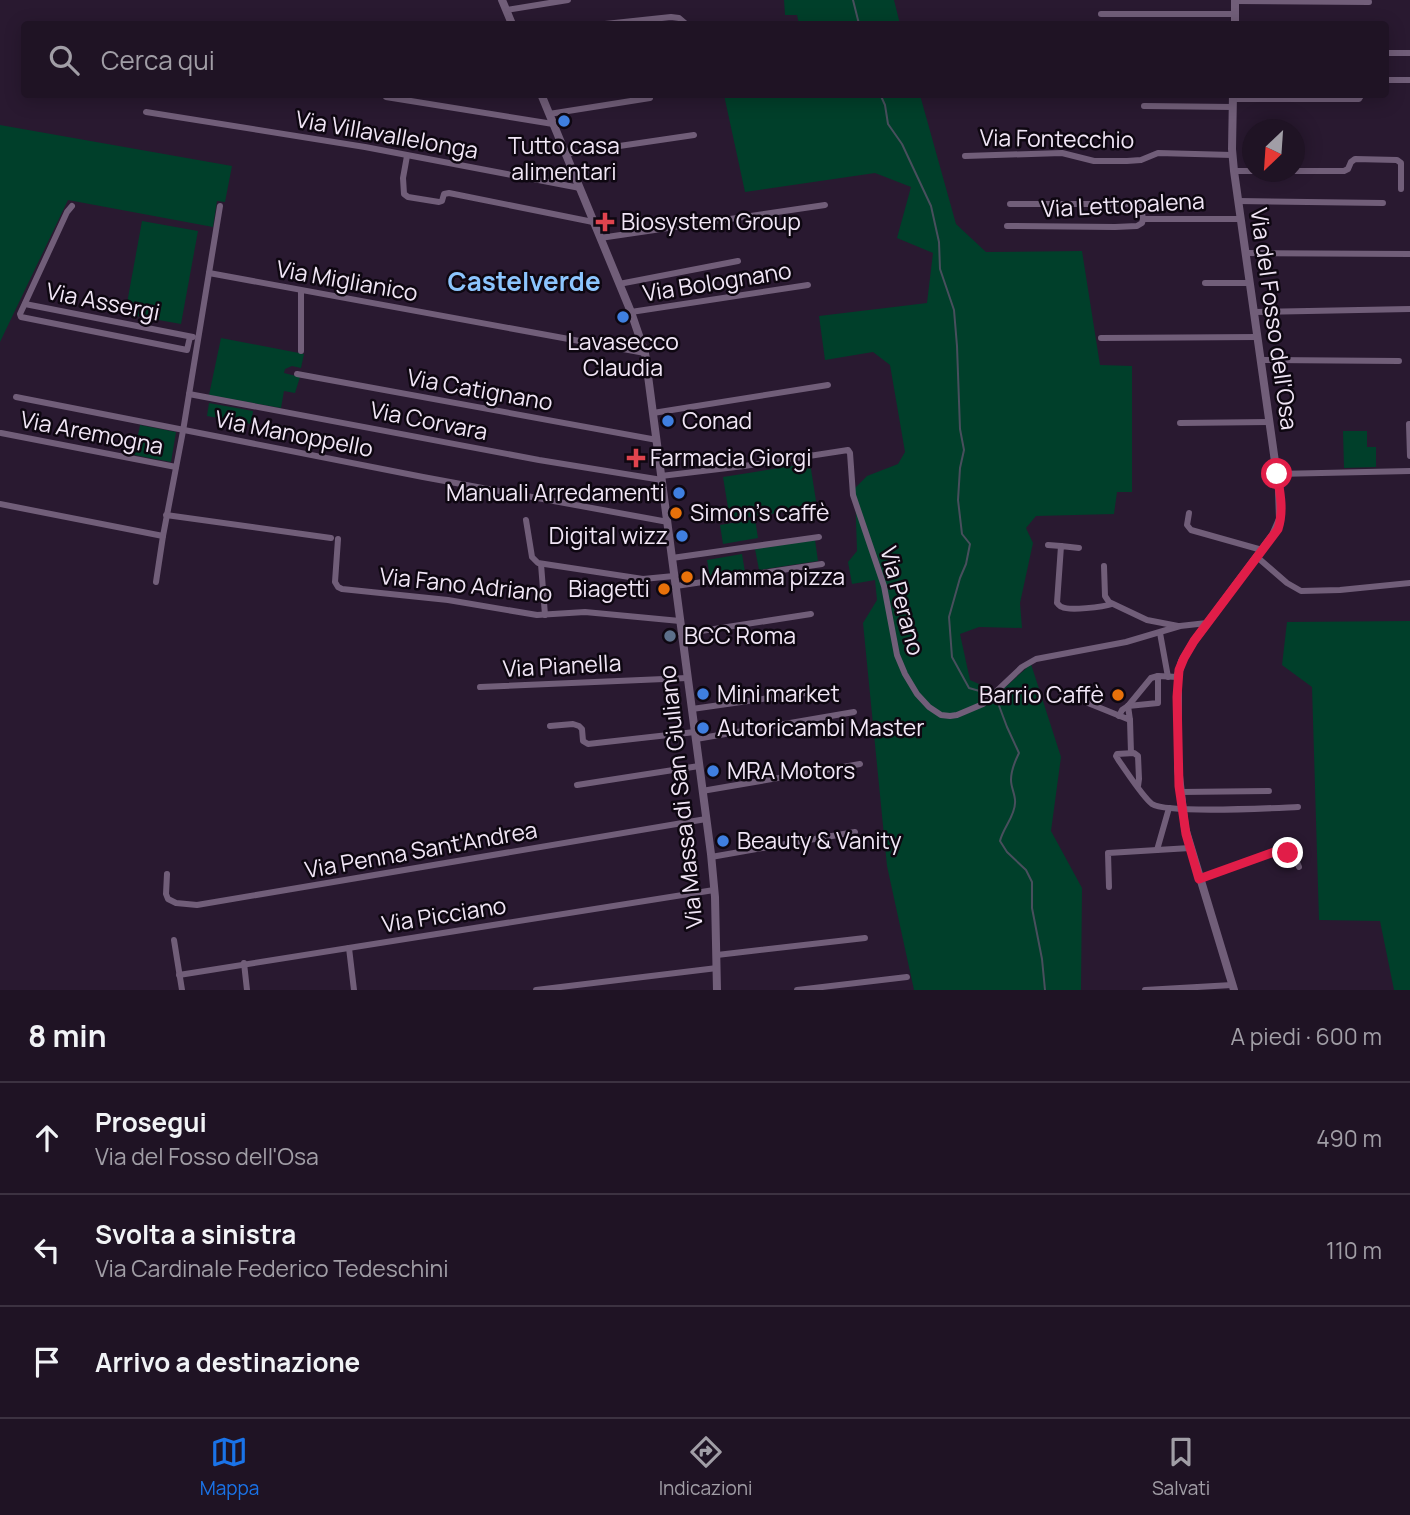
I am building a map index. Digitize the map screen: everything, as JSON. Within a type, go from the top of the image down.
[{"type":"street","points":[[501,0],[511,21]]},
{"type":"street","points":[[506,10],[568,0]]},
{"type":"street","points":[[1235,21],[1235,1],[1369,2]]},
{"type":"street","points":[[1101,14],[1235,14]]},
{"type":"street","points":[[633,21],[671,17],[682,21]]},
{"type":"street","points":[[1389,53],[1410,53]]},
{"type":"street","points":[[1389,80],[1410,80]]},
{"type":"street","points":[[392,98],[553,124]]},
{"type":"street","name":"Via Massa di San Giuliano","points":[[543,98],[631,312],[645,353],[711,857],[717,990]]},
{"type":"street","points":[[549,114],[650,98]]},
{"type":"street","points":[[1144,106],[1233,100],[1360,98]]},
{"type":"street","name":"Via del Fosso dell'Osa","points":[[1233,100],[1232,155],[1281,502],[1280,519],[1276,532],[1184,658],[1178,677],[1178,768],[1182,810],[1190,848],[1233,988]]},
{"type":"street","name":"Via Villavallelonga","points":[[146,112],[580,188]]},
{"type":"street","points":[[565,154],[694,135]]},
{"type":"street","name":"Via Fontecchio","points":[[965,156],[1062,153],[1094,161],[1127,161],[1141,160],[1158,153],[1232,155]]},
{"type":"street","points":[[407,156],[403,181],[404,194],[408,197],[442,202],[444,194],[449,193],[593,222]]},
{"type":"street","points":[[1305,171],[1344,171],[1355,159],[1397,160],[1401,165],[1401,188]]},
{"type":"street","points":[[1234,171],[1242,171]]},
{"type":"street","points":[[1238,201],[1383,203]]},
{"type":"street","points":[[1010,204],[1135,204],[1141,207],[1143,219]]},
{"type":"street","points":[[600,238],[825,205]]},
{"type":"street","name":"Via Assergi","points":[[72,206],[25,304],[198,339]]},
{"type":"street","points":[[16,397],[183,431],[220,206]]},
{"type":"street","name":"Via Lettopalena","points":[[1007,226],[1125,227],[1139,225],[1143,219],[1240,219]]},
{"type":"street","points":[[1246,253],[1410,254]]},
{"type":"street","points":[[619,284],[738,261]]},
{"type":"street","name":"Via Miglianico","points":[[209,273],[645,353]]},
{"type":"street","points":[[1205,283],[1249,283]]},
{"type":"street","name":"Via Bolognano","points":[[631,312],[808,285]]},
{"type":"street","points":[[301,291],[301,351]]},
{"type":"street","points":[[25,304],[20,314],[24,319],[196,352]]},
{"type":"street","points":[[1253,312],[1410,309]]},
{"type":"street","points":[[187,350],[190,337]]},
{"type":"street","points":[[1101,338],[1257,337]]},
{"type":"street","points":[[1260,360],[1399,361]]},
{"type":"street","name":"Via Catignano","points":[[297,374],[657,440]]},
{"type":"street","points":[[653,413],[828,385]]},
{"type":"street","name":"Via Corvara","points":[[189,394],[539,460],[662,478],[846,449]]},
{"type":"street","points":[[1180,423],[1269,422]]},
{"type":"street","points":[[1409,424],[1410,456]]},
{"type":"street","name":"Via Manoppello","points":[[156,582],[183,431],[667,522]]},
{"type":"street","name":"Via Aremogna","points":[[1,433],[176,467]]},
{"type":"street","name":"Via Perano","points":[[846,449],[850,453],[854,500],[884,586],[895,651],[909,681],[927,706],[944,716],[964,713],[983,704],[1022,667],[1034,660],[1126,642],[1180,626],[1207,623]]},
{"type":"street","points":[[1277,474],[1410,471]]},
{"type":"street","points":[[0,504],[163,536]]},
{"type":"street","points":[[1189,513],[1187,525],[1191,530],[1259,553],[1287,583],[1301,592],[1410,583]]},
{"type":"street","name":"Via Fano Adriano","points":[[166,515],[335,539],[335,582],[342,589],[448,600],[545,615],[585,612],[680,621]]},
{"type":"street","points":[[527,520],[532,557],[541,564],[643,579],[674,576]]},
{"type":"street","points":[[672,558],[819,537]]},
{"type":"street","points":[[1048,545],[1079,548]]},
{"type":"street","points":[[1061,546],[1056,601],[1058,605],[1067,608],[1112,604]]},
{"type":"street","points":[[541,564],[545,615]]},
{"type":"street","points":[[676,586],[822,564]]},
{"type":"street","points":[[1104,566],[1105,596],[1112,604],[1143,619],[1180,626]]},
{"type":"street","points":[[682,634],[811,614]]},
{"type":"street","points":[[1160,632],[1168,677]]},
{"type":"street","points":[[1128,706],[1158,704],[1158,676]]},
{"type":"street","points":[[1119,716],[1153,677],[1178,677]]},
{"type":"street","name":"Via Pianella","points":[[480,687],[687,678]]},
{"type":"street","points":[[692,709],[812,692]]},
{"type":"street","points":[[1088,703],[1130,720]]},
{"type":"street","points":[[1128,706],[1132,753]]},
{"type":"street","points":[[550,726],[578,725],[582,729],[583,741],[588,744],[696,736],[854,712]]},
{"type":"street","points":[[1138,786],[1137,754],[1118,753],[1116,758],[1138,786],[1154,804],[1182,810],[1298,807]]},
{"type":"street","points":[[702,791],[860,764]]},
{"type":"street","points":[[577,785],[699,766]]},
{"type":"street","points":[[1180,792],[1269,791]]},
{"type":"street","points":[[1157,850],[1169,808]]},
{"type":"street","name":"Via Penna Sant'Andrea","points":[[167,874],[168,899],[189,905],[206,905],[706,819]]},
{"type":"street","points":[[711,857],[855,832]]},
{"type":"street","points":[[1109,887],[1108,853],[1190,848]]},
{"type":"street","points":[[1199,879],[1279,850],[1290,854],[1299,867]]},
{"type":"street","name":"Via Picciano","points":[[179,975],[714,890]]},
{"type":"street","points":[[717,955],[865,938]]},
{"type":"street","points":[[174,940],[182,990]]},
{"type":"street","points":[[349,948],[354,990]]},
{"type":"street","points":[[244,963],[247,990]]},
{"type":"street","points":[[536,990],[717,968]]},
{"type":"street","points":[[797,990],[907,977]]},
{"type":"street","points":[[1145,990],[1233,988]]},
{"type":"green space","points":[[784,0],[894,0],[899,21],[798,21],[797,15],[785,15]]},
{"type":"green space","points":[[725,98],[921,98],[956,224],[986,252],[1082,251],[1100,365],[1132,366],[1132,492],[1117,492],[1114,514],[1036,516],[1026,528],[1033,543],[1020,603],[1022,628],[979,627],[960,634],[970,680],[999,693],[1031,664],[1061,757],[1051,831],[1082,888],[1081,990],[914,990],[887,866],[863,623],[877,600],[875,580],[852,584],[848,562],[857,551],[855,488],[867,476],[898,464],[905,452],[890,365],[873,352],[825,360],[819,316],[927,303],[933,253],[897,238],[911,187],[875,173],[745,192]]},
{"type":"green space","points":[[0,125],[232,166],[225,202],[217,201],[213,227],[68,200],[0,342]]},
{"type":"green space","points":[[142,221],[198,231],[181,324],[125,314]]},
{"type":"green space","points":[[221,338],[304,354],[301,368],[292,366],[285,369],[284,373],[300,377],[295,393],[284,391],[281,408],[209,395]]},
{"type":"green space","points":[[209,403],[253,411],[251,424],[207,416]]},
{"type":"green space","points":[[140,425],[176,432],[171,462],[134,455]]},
{"type":"green space","points":[[1343,431],[1367,431],[1367,447],[1376,447],[1376,467],[1344,468]]},
{"type":"green space","points":[[810,463],[817,507],[730,520],[723,477]]},
{"type":"green space","points":[[755,519],[758,538],[723,544],[720,525]]},
{"type":"green space","points":[[815,540],[818,561],[759,570],[755,549]]},
{"type":"green space","points":[[742,554],[745,572],[710,578],[707,560]]},
{"type":"green space","points":[[1410,621],[1410,990],[1394,990],[1380,921],[1319,920],[1312,687],[1282,665],[1287,622]]},
{"type":"waterway","points":[[853,0],[858,21]]},
{"type":"waterway","points":[[882,98],[888,124],[902,144],[931,206],[939,242],[940,269],[954,310],[960,429],[964,450],[958,500],[962,534],[970,544],[949,617],[952,657],[969,688],[989,696]]},
{"type":"waterway","points":[[994,699],[1019,753],[1011,777],[1014,808],[1000,841],[1007,852],[1026,870],[1032,882],[1032,908],[1045,990]]},
{"type":"place","name":"Tutto casa alimentari","points":[[564,121]]},
{"type":"place","name":"Biosystem Group","points":[[605,222]]},
{"type":"place","name":"Lavasecco Claudia","points":[[623,317]]},
{"type":"place","name":"Conad","points":[[668,421]]},
{"type":"place","name":"Farmacia Giorgi","points":[[636,458]]},
{"type":"place","name":"Manuali Arredamenti","points":[[679,493]]},
{"type":"place","name":"Simon's caffè","points":[[676,513]]},
{"type":"place","name":"Digital wizz","points":[[682,536]]},
{"type":"place","name":"Mamma pizza","points":[[687,577]]},
{"type":"place","name":"Biagetti","points":[[664,589]]},
{"type":"place","name":"BCC Roma","points":[[670,636]]},
{"type":"place","name":"Mini market","points":[[703,694]]},
{"type":"place","name":"Barrio Caffè","points":[[1118,695]]},
{"type":"place","name":"Autoricambi Master","points":[[703,728]]},
{"type":"place","name":"MRA Motors","points":[[713,771]]},
{"type":"place","name":"Beauty & Vanity","points":[[723,841]]},
{"type":"district","name":"Castelverde","points":[[524,282]]},
{"type":"route","points":[[1277,474],[1281,508],[1278,529],[1233,587],[1181,663],[1177,697],[1178,768],[1185,828],[1199,879],[1277,851],[1288,853]]}]
